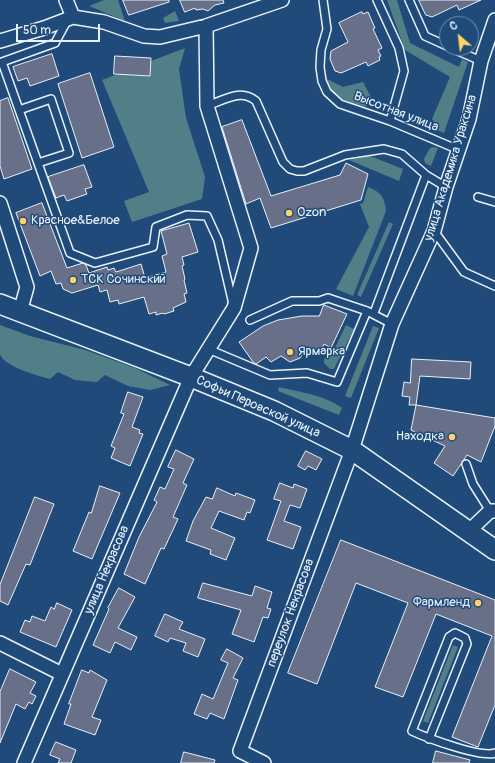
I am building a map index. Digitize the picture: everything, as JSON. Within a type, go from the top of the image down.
[{"type":"main road","name":"Софьи Перовской улица","points":[[0,304],[191,377],[274,411],[352,450],[495,550]]},
{"type":"street","points":[[66,0],[71,18]]},
{"type":"street","points":[[0,41],[71,18],[104,22],[144,36],[160,37],[206,26],[282,0]]},
{"type":"street","name":"улица Академика Ураксина","points":[[352,450],[392,324],[434,231],[446,187],[469,119],[481,61],[495,20]]},
{"type":"street","name":"улица Некрасова","points":[[24,763],[191,377],[234,308],[251,248],[207,106],[206,26]]},
{"type":"street","points":[[0,203],[27,286],[20,312]]},
{"type":"street","name":"переулок Некрасова","points":[[264,763],[240,751],[352,450]]},
{"type":"street","points":[[468,532],[492,511]]},
{"type":"street","points":[[0,643],[62,674]]},
{"type":"lane","name":"Высотная улица","points":[[323,0],[327,29],[321,50],[320,67],[322,81],[327,92],[340,104],[390,121],[459,150]]},
{"type":"lane","points":[[377,0],[399,48],[404,72],[390,121]]},
{"type":"lane","points":[[409,0],[425,36],[439,42]]},
{"type":"lane","points":[[71,18],[55,43],[2,62],[70,253],[95,263],[153,247],[156,227],[187,215],[207,216],[218,240],[234,308]]},
{"type":"lane","points":[[469,56],[481,61]]},
{"type":"lane","points":[[207,106],[241,94],[249,95],[256,101],[283,162],[290,169],[304,171],[344,155],[384,149],[402,154],[426,175],[446,187]]},
{"type":"lane","points":[[19,110],[51,99],[69,153],[38,163]]},
{"type":"lane","points":[[208,349],[270,375],[307,373],[337,382],[371,312],[426,175]]},
{"type":"lane","points":[[478,196],[495,202]]},
{"type":"lane","points":[[434,231],[464,272],[495,286]]},
{"type":"lane","points":[[250,320],[292,301],[319,301],[328,298],[371,312],[392,324]]},
{"type":"lane","points":[[466,464],[473,484],[492,511]]},
{"type":"lane","points":[[429,739],[467,644],[465,638],[455,633],[449,637],[412,731],[429,739],[485,754],[495,753]]},
{"type":"green space","points":[[104,0],[118,0],[125,21],[89,6]]},
{"type":"green space","points":[[387,0],[397,0],[410,43],[459,67],[462,59],[468,62],[444,133],[435,129],[436,125],[432,119],[450,77],[405,50]]},
{"type":"green space","points":[[175,11],[179,21],[165,23],[163,18]]},
{"type":"green space","points":[[185,48],[179,69],[186,118],[205,177],[202,199],[132,222],[124,201],[149,192],[102,80]]},
{"type":"green space","points":[[327,79],[343,87],[363,82],[373,101],[365,107],[336,96],[328,87],[325,81]]},
{"type":"green space","points":[[430,148],[438,148],[431,166],[425,163],[424,159]]},
{"type":"green space","points":[[370,156],[403,169],[399,181],[349,160]]},
{"type":"green space","points":[[368,187],[382,196],[385,202],[386,211],[353,296],[336,289],[369,227],[360,204],[363,203]]},
{"type":"green space","points":[[389,222],[393,224],[361,297],[357,295]]},
{"type":"green space","points":[[0,325],[30,336],[85,350],[135,368],[170,385],[150,390],[128,386],[105,375],[97,382],[75,380],[58,372],[50,379],[30,373],[7,363],[0,354]]},
{"type":"green space","points":[[346,325],[354,329],[334,369],[330,369],[324,363],[324,359],[327,356],[331,356]]},
{"type":"green space","points":[[373,326],[379,328],[351,398],[345,396]]},
{"type":"green space","points":[[279,387],[320,397],[342,408],[339,415],[278,391]]},
{"type":"green space","points":[[453,645],[458,647],[428,723],[423,721]]},
{"type":"building","points":[[123,0],[169,0],[169,2],[129,15]]},
{"type":"building","points":[[180,0],[223,0],[224,3],[215,5],[208,11],[203,9],[196,10],[195,8],[185,12]]},
{"type":"building","points":[[419,0],[481,0],[459,10],[457,5],[432,17],[426,15]]},
{"type":"building","points":[[362,12],[363,14],[368,12],[375,28],[373,29],[382,48],[378,50],[381,56],[379,57],[380,60],[368,66],[366,62],[341,73],[335,71],[330,59],[331,51],[348,42],[339,23]]},
{"type":"building","points":[[52,54],[59,76],[30,86],[27,78],[18,81],[13,67]]},
{"type":"building","points":[[115,56],[151,58],[150,76],[114,74]]},
{"type":"building","points":[[90,73],[114,147],[82,158],[58,84]]},
{"type":"building","points":[[8,98],[32,169],[4,179],[0,166],[0,101]]},
{"type":"building","points":[[242,120],[271,196],[340,175],[346,163],[368,174],[361,200],[271,228],[260,198],[246,204],[222,127]]},
{"type":"building","points":[[84,165],[92,187],[85,189],[87,194],[67,201],[64,195],[56,198],[48,177]]},
{"type":"building","points":[[42,203],[67,268],[83,263],[86,265],[89,273],[107,267],[108,270],[114,268],[116,272],[141,264],[145,278],[166,272],[162,256],[167,254],[161,231],[189,223],[198,252],[182,257],[184,265],[182,266],[187,293],[184,294],[186,302],[173,308],[174,311],[156,315],[156,312],[149,314],[144,297],[119,304],[118,300],[110,302],[107,290],[100,292],[98,285],[72,293],[63,289],[61,283],[56,284],[51,271],[40,276],[16,213]]},
{"type":"building","points":[[324,305],[347,314],[331,348],[324,344],[320,353],[305,351],[300,358],[290,362],[281,356],[271,362],[266,357],[256,364],[239,342],[263,326],[278,320],[302,316],[319,316]]},
{"type":"building","points":[[412,359],[471,362],[470,379],[420,376],[416,405],[409,405],[410,397],[402,396],[404,382],[410,383]]},
{"type":"building","points":[[128,392],[143,397],[132,427],[140,430],[139,433],[143,434],[130,466],[111,458],[115,448],[111,446],[124,414],[121,413]]},
{"type":"building","points":[[416,405],[495,418],[495,426],[481,462],[467,455],[453,476],[434,463],[445,446],[411,430]]},
{"type":"building","points":[[176,450],[194,459],[183,483],[187,485],[173,517],[178,519],[164,549],[161,548],[145,584],[124,574],[139,537],[157,502],[154,500],[160,487],[165,489],[174,469],[168,467]]},
{"type":"building","points":[[306,451],[322,459],[316,470],[308,466],[305,470],[298,466]]},
{"type":"building","points":[[280,483],[293,488],[294,484],[307,489],[300,508],[290,505],[284,521],[301,527],[293,549],[267,540],[281,501],[274,499]]},
{"type":"building","points":[[100,486],[120,493],[92,559],[73,551],[89,512],[91,513]]},
{"type":"building","points":[[217,488],[235,496],[236,493],[255,500],[250,513],[247,512],[244,520],[219,511],[211,528],[235,538],[226,560],[210,554],[211,550],[186,541],[193,521],[206,497],[212,499]]},
{"type":"building","points":[[35,497],[54,504],[30,565],[26,564],[8,605],[0,601],[0,585]]},
{"type":"building","points":[[341,540],[495,600],[495,705],[478,747],[452,737],[492,636],[436,614],[403,697],[375,687],[408,603],[356,583],[317,684],[288,673]]},
{"type":"building","points":[[203,583],[252,596],[255,586],[272,592],[267,608],[271,609],[268,618],[263,617],[254,642],[232,634],[241,610],[198,598]]},
{"type":"building","points":[[119,588],[135,597],[118,628],[137,637],[131,650],[115,642],[110,653],[93,645],[109,609],[108,608]]},
{"type":"building","points":[[57,603],[72,610],[56,647],[20,632],[25,620],[30,622],[32,616],[45,621],[51,607],[54,609]]},
{"type":"building","points":[[165,614],[183,622],[179,629],[205,639],[198,657],[183,651],[186,643],[170,638],[168,642],[155,636]]},
{"type":"building","points":[[227,649],[243,658],[233,678],[238,680],[224,719],[210,713],[207,719],[194,714],[202,694],[213,699],[228,663],[221,660]]},
{"type":"building","points":[[10,669],[36,682],[30,693],[36,696],[32,704],[29,702],[25,709],[16,704],[0,743],[0,692]]},
{"type":"building","points":[[82,670],[89,673],[90,670],[107,680],[92,717],[101,720],[95,735],[64,724],[71,704],[69,704]]},
{"type":"building","points":[[56,742],[76,750],[71,763],[58,763],[60,759],[50,755]]},
{"type":"building","points":[[436,751],[470,760],[469,763],[433,763]]},
{"type":"building","points":[[184,752],[215,760],[214,763],[181,763]]},
{"type":"place","name":"Ozon","points":[[289,213]]},
{"type":"place","name":"Красное&Белое","points":[[23,221]]},
{"type":"place","name":"ТСК Сочинский","points":[[73,280]]},
{"type":"place","name":"Ярмарка","points":[[290,352]]},
{"type":"place","name":"Находка","points":[[452,437]]},
{"type":"place","name":"Фармленд","points":[[478,603]]}]
